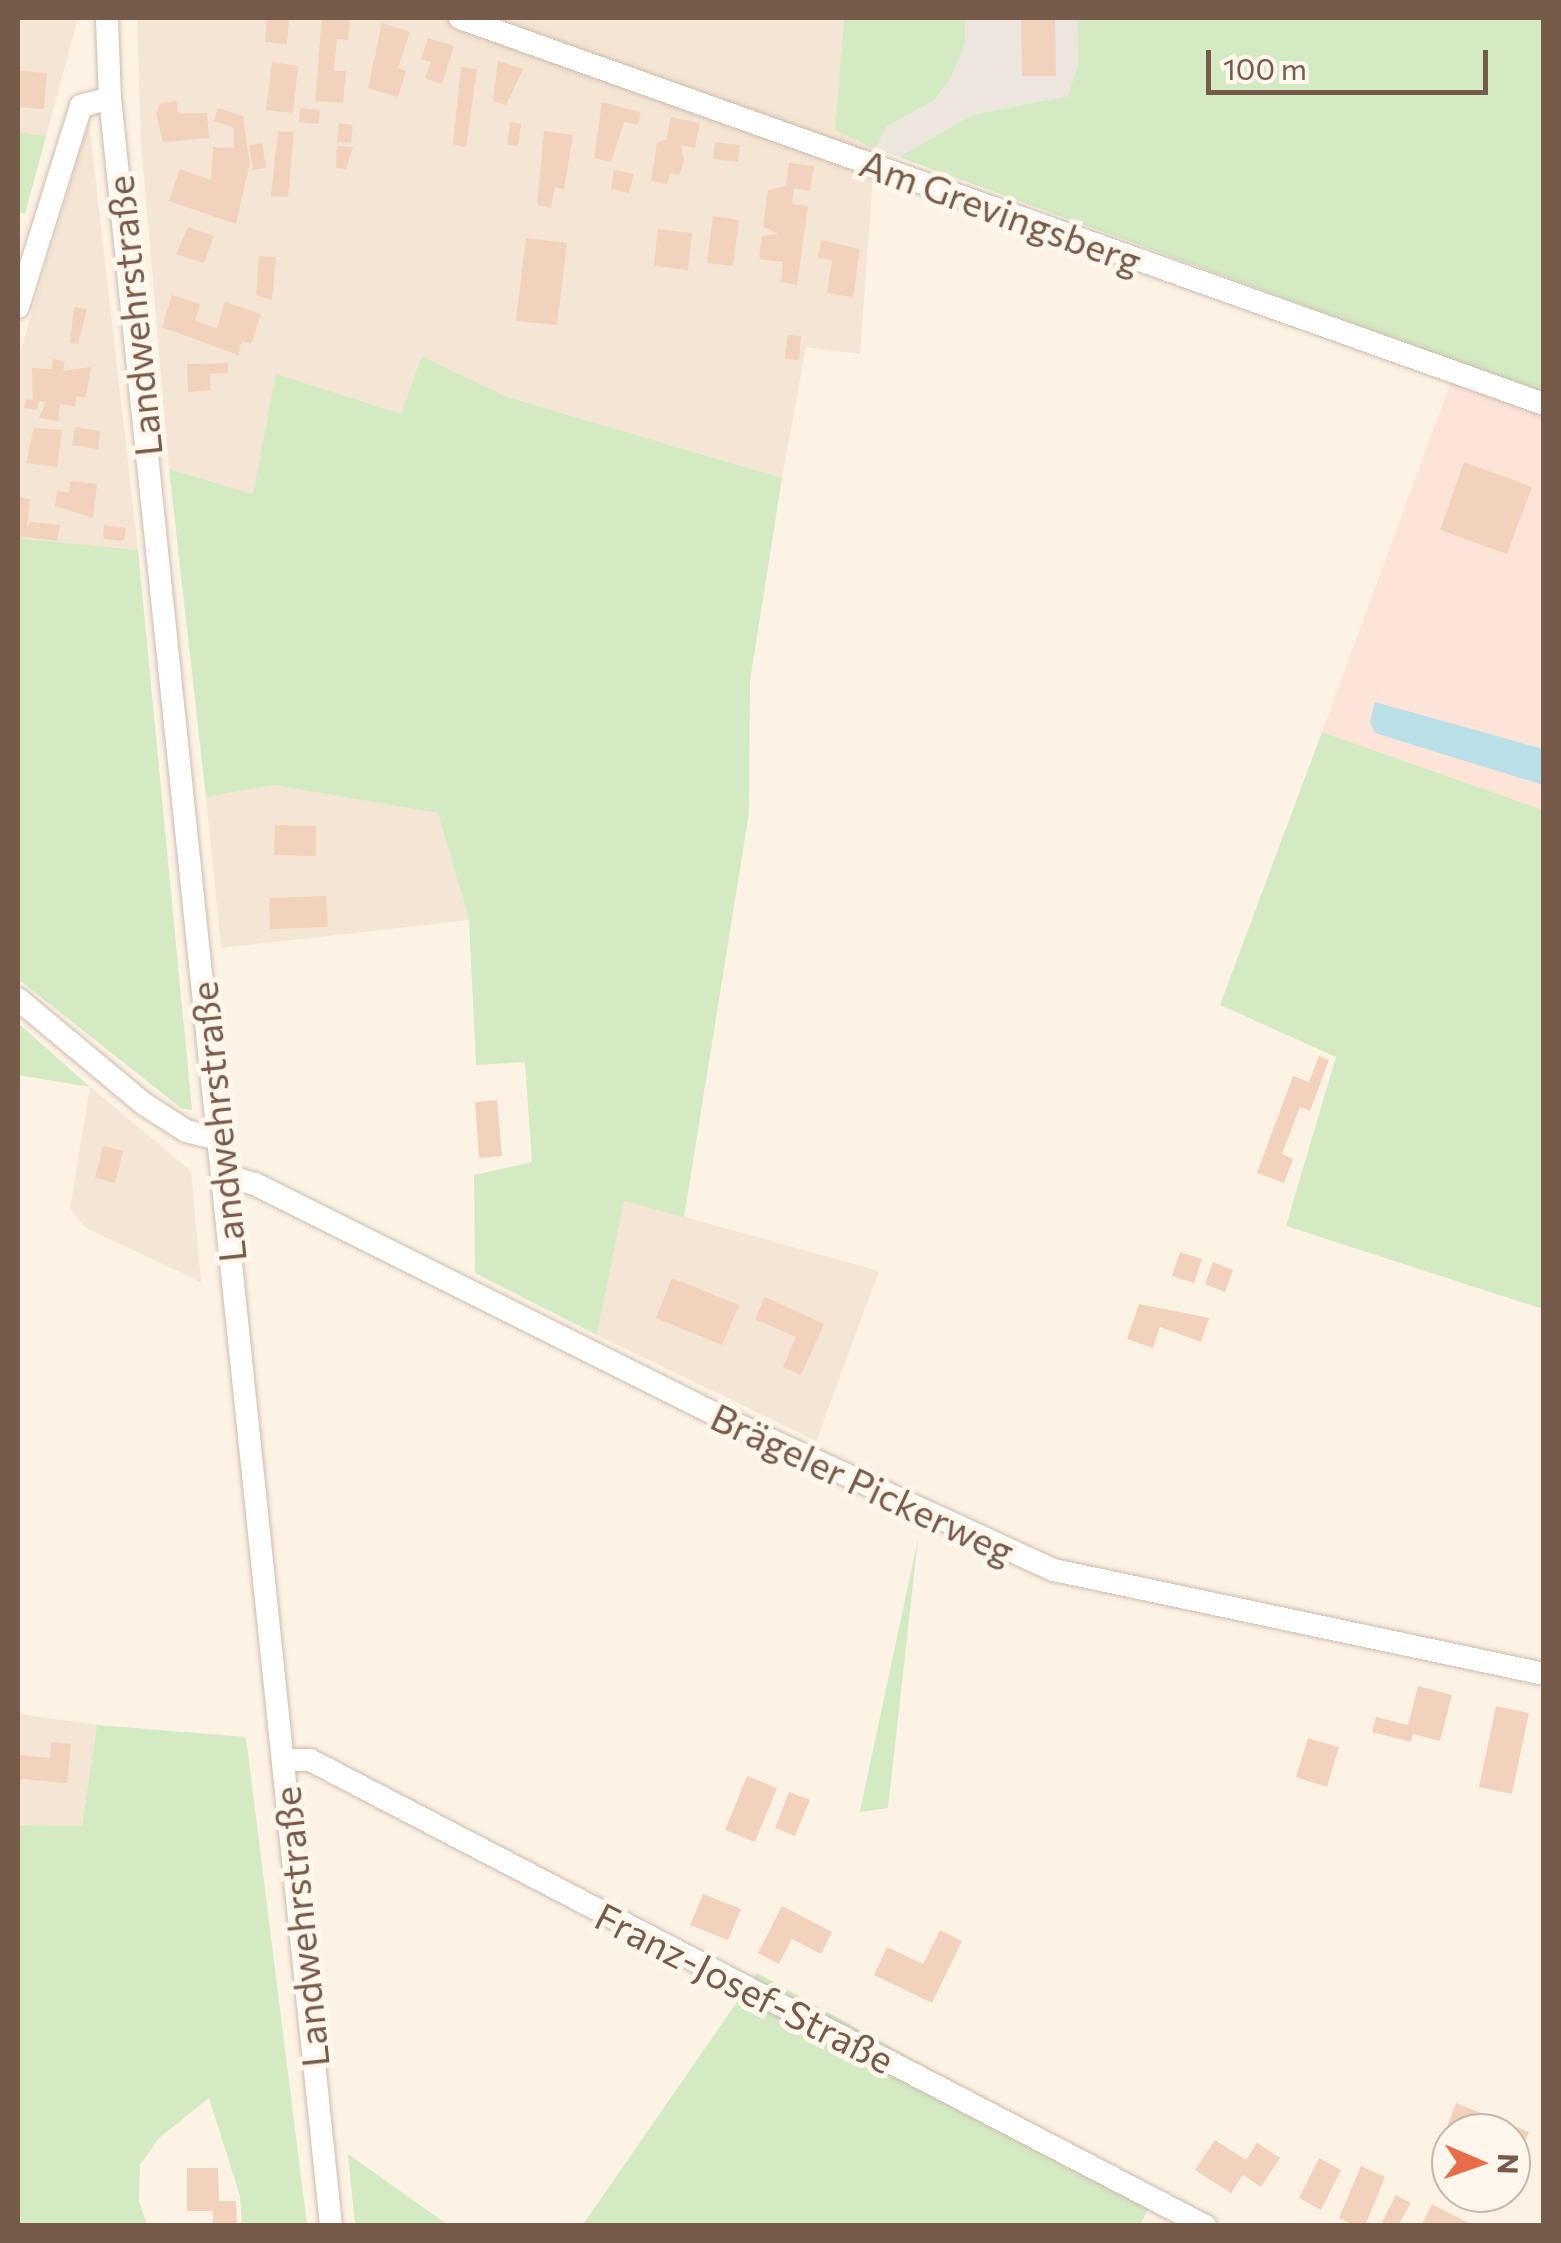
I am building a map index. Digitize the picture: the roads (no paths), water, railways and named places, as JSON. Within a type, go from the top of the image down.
[{"type":"street","name":"Landwehrstraße","points":[[107,18],[110,98],[330,2226]]},
{"type":"street","name":"Am Grevingsberg","points":[[460,18],[1544,404]]},
{"type":"street","points":[[18,306],[80,106],[110,98]]},
{"type":"street","points":[[18,1000],[144,1104],[186,1130],[219,1138]]},
{"type":"street","name":"Brägeler Pickerweg","points":[[223,1174],[255,1184],[723,1418],[1054,1570],[1544,1674]]},
{"type":"street","name":"Franz-Josef-Straße","points":[[283,1760],[310,1760],[1204,2226]]},
{"type":"water","points":[[1375,702],[1543,749],[1543,785],[1375,733],[1370,721]]}]
